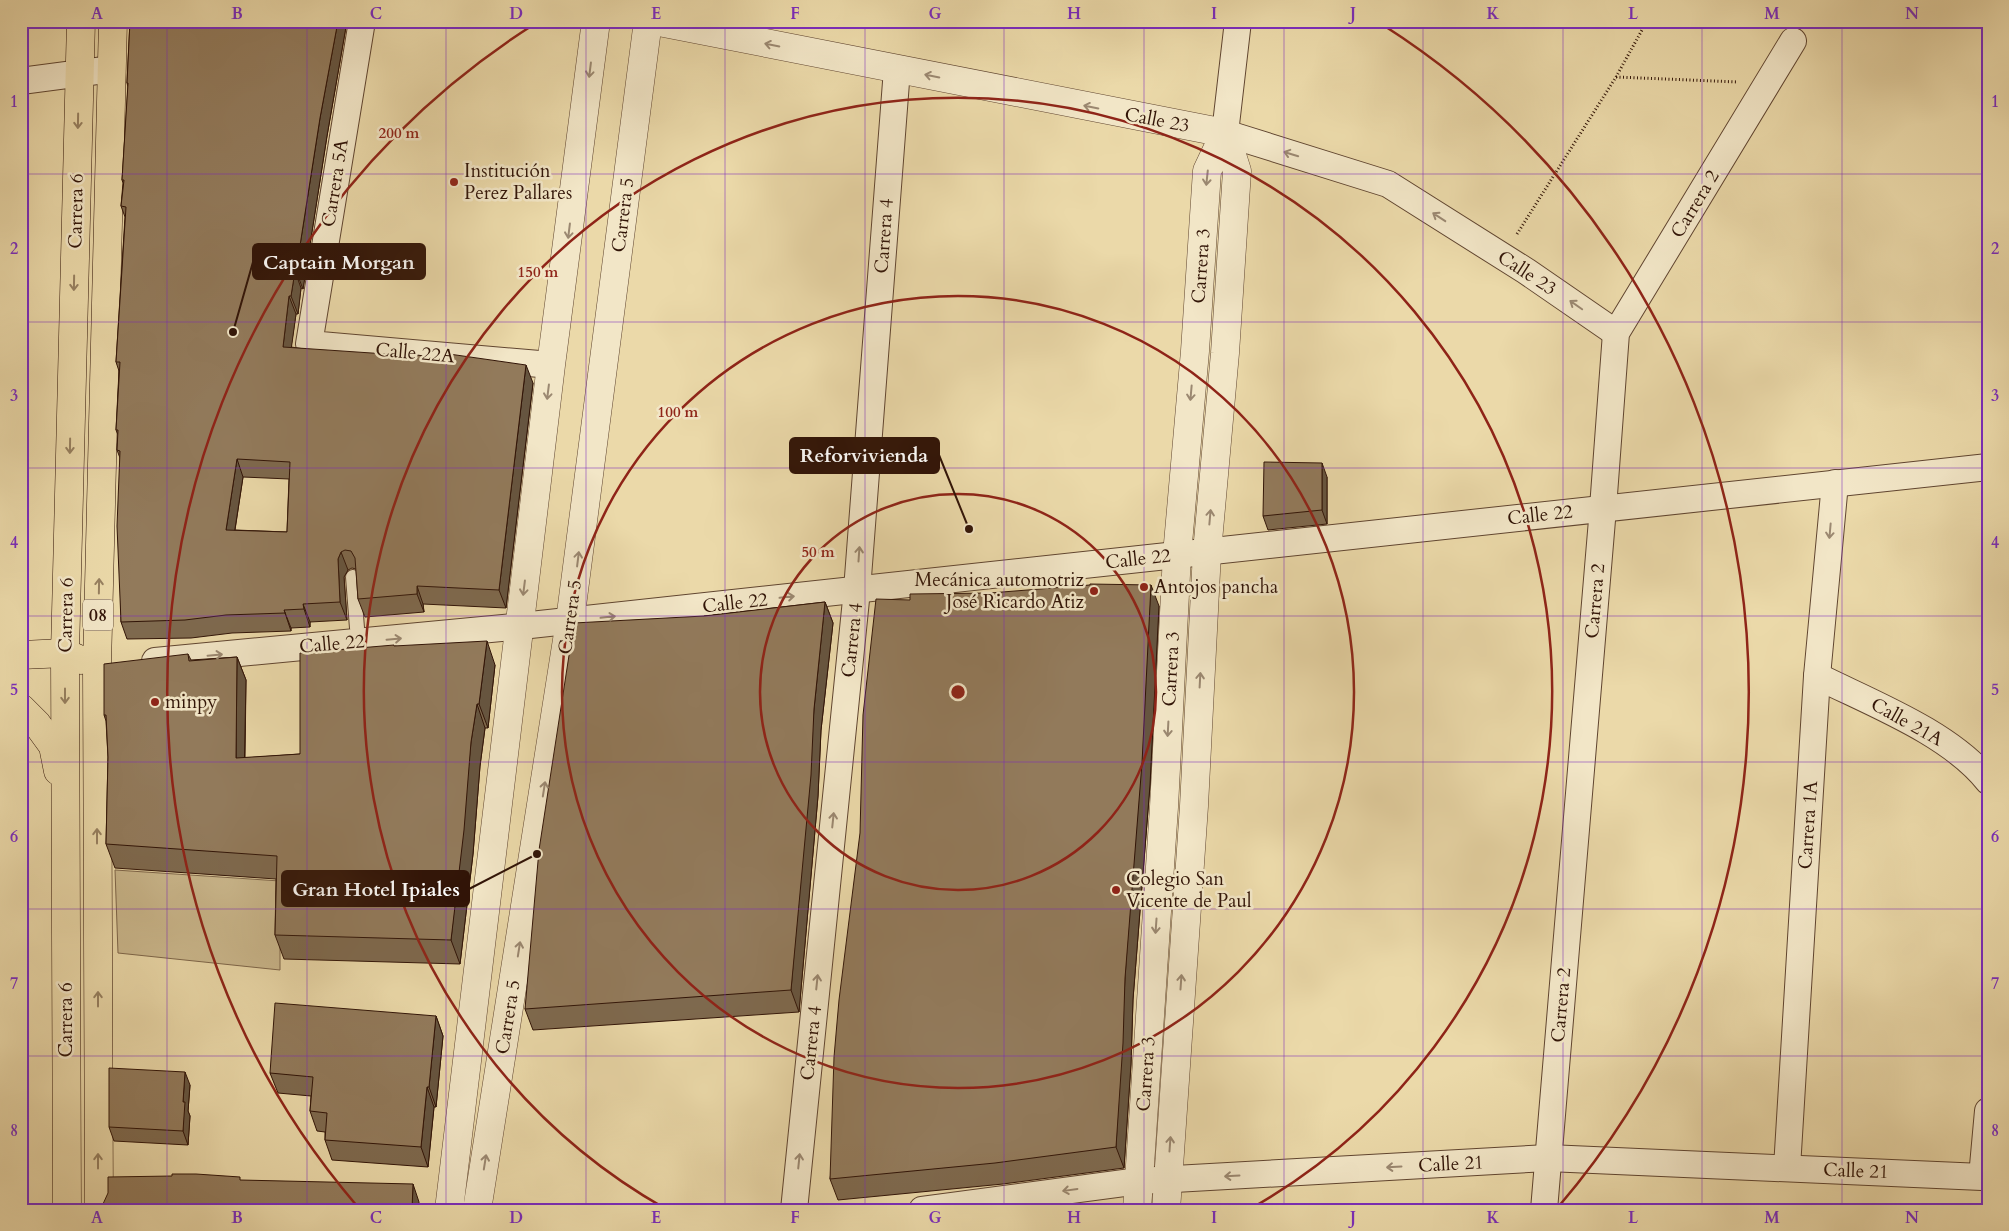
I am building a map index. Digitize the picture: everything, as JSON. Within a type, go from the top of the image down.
[{"type":"main road","name":"Carrera 6","points":[[67,1210],[65,653],[81,21]]},
{"type":"main road","name":"Carrera 6","points":[[99,1210],[116,664],[113,21]]},
{"type":"main road","name":"Calle 22","points":[[21,655],[65,653],[116,664]]},
{"type":"main road","points":[[21,708],[37,724],[53,746],[65,805]]},
{"type":"street","name":"Carrera 5A","points":[[309,344],[362,21]]},
{"type":"street","name":"Carrera 5","points":[[449,1210],[551,365],[596,21]]},
{"type":"street","name":"Carrera 5","points":[[478,1210],[570,621],[648,21]]},
{"type":"street","name":"Calle 23","points":[[654,21],[1225,133],[1388,184],[1526,271],[1616,333]]},
{"type":"street","name":"Carrera 3","points":[[1137,1210],[1164,807],[1177,555],[1195,351],[1207,171],[1225,133],[1238,21]]},
{"type":"street","name":"Carrera 2","points":[[1544,1210],[1616,333],[1793,40]]},
{"type":"street","points":[[21,81],[112,69]]},
{"type":"street","name":"Carrera 4","points":[[794,1210],[857,590],[897,69]]},
{"type":"street","name":"Carrera 3","points":[[1166,1210],[1194,806],[1207,552],[1225,353],[1237,171],[1225,133]]},
{"type":"street","name":"Calle 22A","points":[[309,344],[551,365]]},
{"type":"street","points":[[1195,351],[1225,353]]},
{"type":"street","name":"Calle 22","points":[[116,664],[519,627],[1988,467]]},
{"type":"street","name":"Carrera 1A","points":[[1787,1168],[1817,676],[1835,483]]},
{"type":"street","name":"Calle 21A","points":[[1817,676],[1936,736],[1978,768],[1988,781]]},
{"type":"street","points":[[1164,807],[1194,806]]},
{"type":"street","points":[[1150,1015],[1179,1012]]},
{"type":"street","name":"Calle 21","points":[[922,1210],[1139,1180],[1548,1158],[1982,1177],[1988,1111]]},
{"type":"lane","points":[[353,577],[357,628]]},
{"type":"path","points":[[1502,257],[1616,77],[1647,21]]},
{"type":"path","points":[[1616,77],[1768,84]]},
{"type":"shaded area","points":[[115,870],[280,881],[280,970],[118,953]]},
{"type":"building","points":[[130,21],[338,21],[320,118],[296,271],[291,296],[289,296],[283,347],[401,355],[401,353],[448,359],[449,354],[526,365],[499,590],[417,586],[417,594],[358,599],[355,558],[351,551],[345,550],[341,552],[338,559],[340,602],[303,604],[304,609],[284,610],[285,613],[226,615],[185,620],[121,622],[117,526],[120,451],[117,450],[118,430],[116,430],[120,362],[116,362],[126,207],[121,206],[124,180],[122,180]],"holes":[[[237,459],[290,462],[287,532],[226,530]]]},
{"type":"building","points":[[1264,462],[1322,463],[1322,510],[1263,516]]},
{"type":"building","points":[[1090,584],[1151,585],[1142,763],[1125,978],[1116,1147],[995,1163],[830,1179],[834,1057],[839,1000],[860,833],[863,715],[876,599],[910,600],[910,594],[990,593]]},
{"type":"building","points":[[825,602],[814,709],[811,775],[791,990],[525,1009],[539,850],[574,623],[704,616]]},
{"type":"building","points":[[487,641],[479,704],[477,704],[471,742],[464,830],[451,940],[275,935],[277,856],[106,844],[108,757],[106,715],[104,715],[104,664],[188,654],[189,661],[237,657],[236,758],[300,754],[300,653],[394,645]]},
{"type":"building","points":[[275,1003],[436,1016],[421,1147],[325,1140],[327,1113],[310,1111],[313,1077],[270,1073]]},
{"type":"building","points":[[109,1068],[185,1072],[183,1131],[109,1127]]},
{"type":"building","points":[[172,1174],[240,1177],[240,1180],[413,1184],[412,1210],[103,1210],[103,1204],[108,1193],[108,1177],[172,1176]]},
{"type":"place","name":"Institución Perez Pallares","points":[[454,182]]},
{"type":"place","name":"Captain Morgan","points":[[233,332]]},
{"type":"place","name":"Reforvivienda","points":[[969,529]]},
{"type":"place","name":"Antojos pancha","points":[[1144,587]]},
{"type":"place","name":"Mecánica automotriz José Ricardo Atiz","points":[[1094,591]]},
{"type":"place","name":"minpy","points":[[155,702]]},
{"type":"place","name":"Gran Hotel Ipiales","points":[[537,854]]},
{"type":"place","name":"Colegio San Vicente de Paul","points":[[1116,890]]}]
